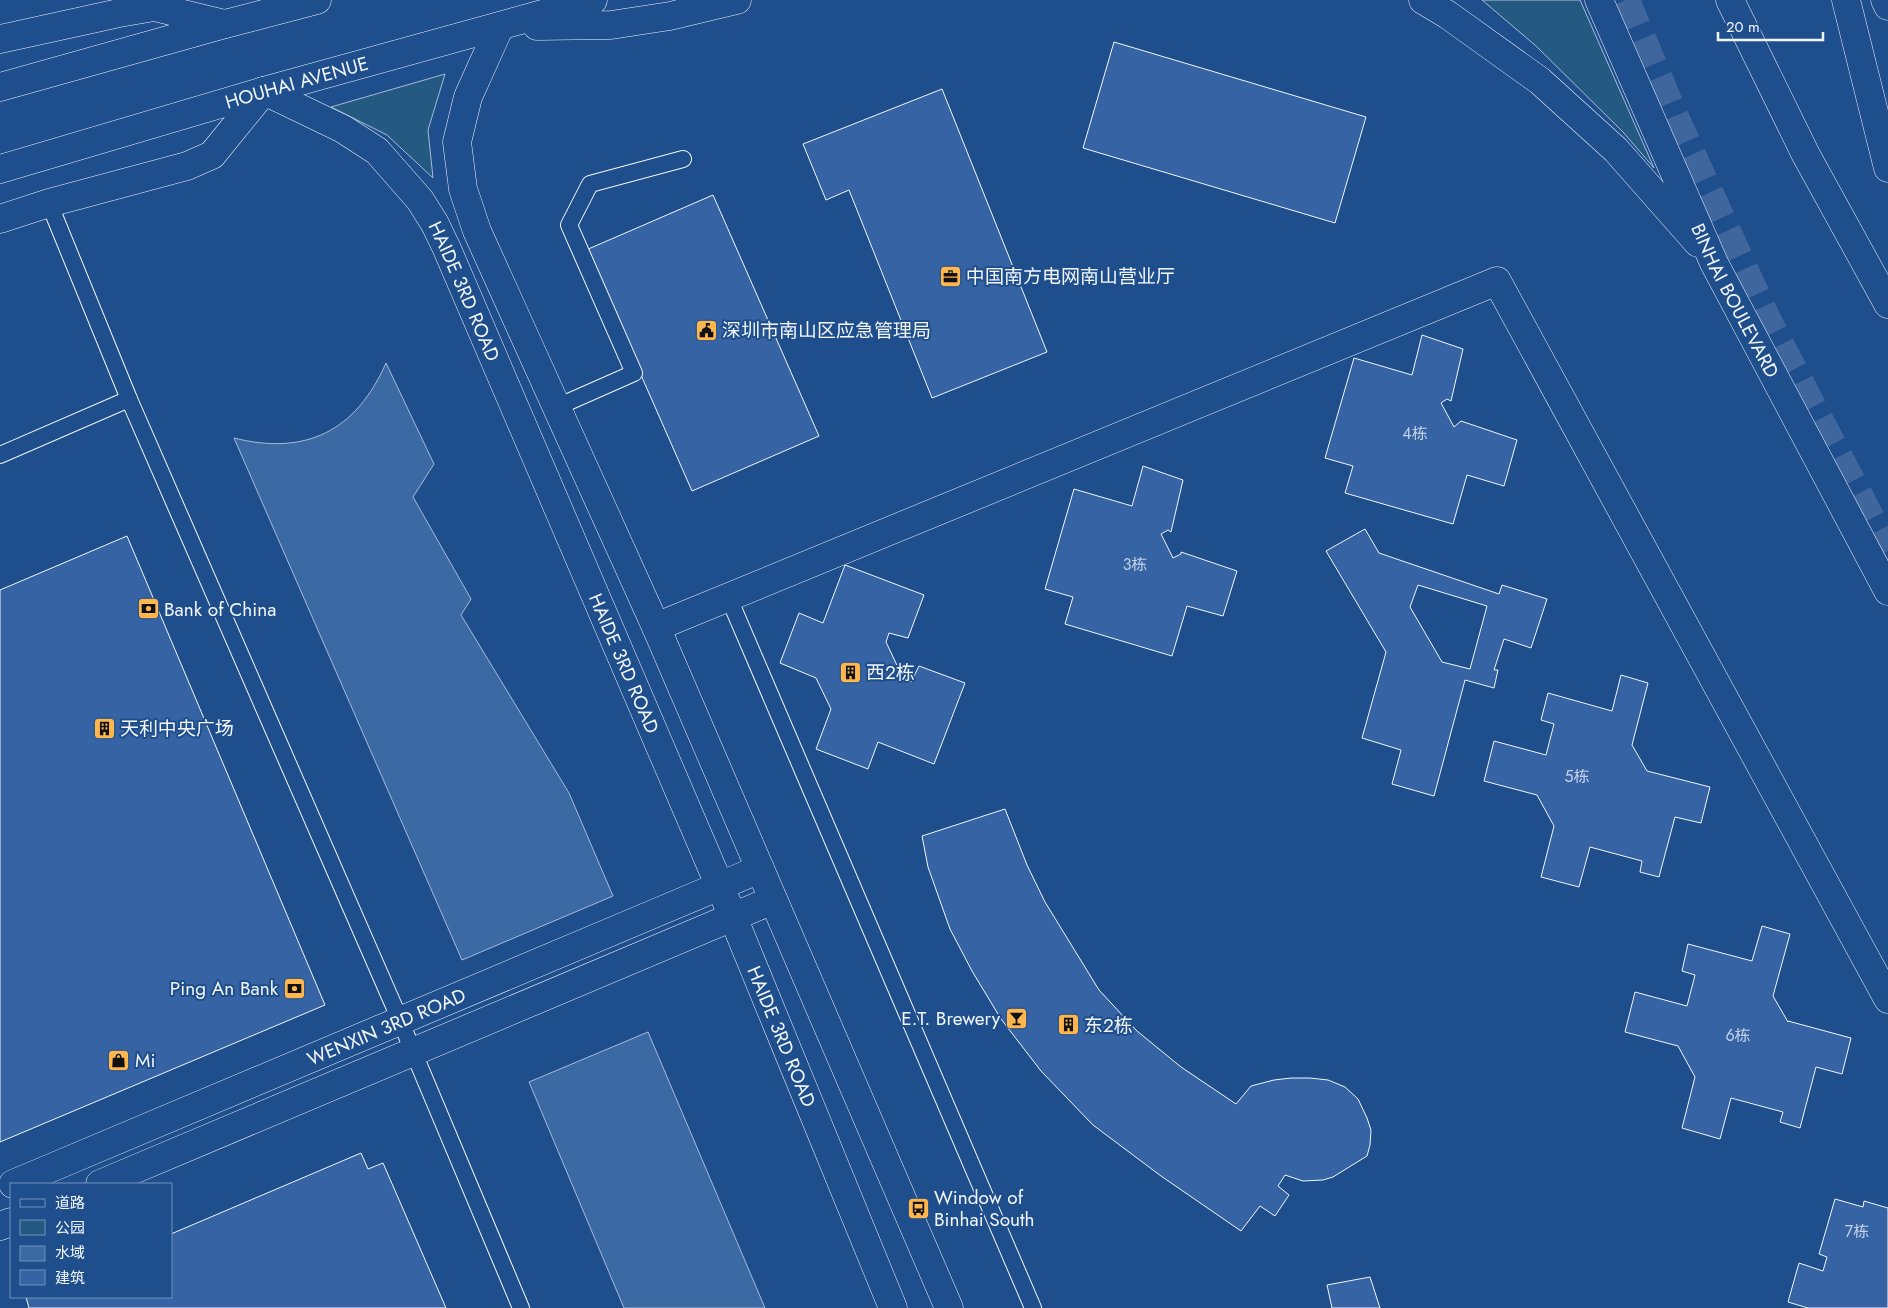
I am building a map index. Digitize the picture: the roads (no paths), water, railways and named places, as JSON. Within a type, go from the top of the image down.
[{"type":"main road","points":[[0,87],[225,24],[260,8],[317,0]]},
{"type":"main road","name":"HOUHAI AVENUE","points":[[0,169],[264,91],[593,0]]},
{"type":"main road","points":[[500,26],[611,25],[670,16],[737,0]]},
{"type":"main road","points":[[1424,0],[1540,81],[1616,150],[1714,263]]},
{"type":"main road","name":"BINHAI BOULEVARD","points":[[1599,0],[1714,263],[1888,591]]},
{"type":"main road","points":[[1730,0],[1806,155],[1888,304]]},
{"type":"main road","points":[[1846,0],[1888,168]]},
{"type":"main road","points":[[1885,0],[1888,6]]},
{"type":"main road","points":[[0,39],[154,7],[225,24]]},
{"type":"main road","name":"HAIDE 3RD ROAD","points":[[500,26],[468,97],[457,142],[463,189],[477,232],[656,627],[949,1308]]},
{"type":"main road","points":[[0,219],[49,203],[188,166],[212,154],[264,91]]},
{"type":"main road","name":"HAIDE 3RD ROAD","points":[[264,91],[343,129],[377,151],[420,200],[435,224],[733,917],[893,1308]]},
{"type":"main road","points":[[656,627],[1498,281],[1888,999]]},
{"type":"main road","name":"WENXIN 3RD ROAD","points":[[17,1183],[760,868]]},
{"type":"main road","name":"WENXIN 3RD ROAD","points":[[102,1183],[773,900]]},
{"type":"lane","points":[[557,407],[634,373],[569,224],[590,184],[683,159]]},
{"type":"lane","points":[[49,203],[129,399],[400,1020],[521,1308]]},
{"type":"lane","points":[[0,455],[129,399]]},
{"type":"lane","points":[[728,596],[1033,1308]]},
{"type":"water","points":[[386,363],[434,464],[413,497],[471,599],[461,615],[569,793],[613,896],[462,960],[234,438],[260,443],[284,443],[306,440],[326,433],[344,421],[360,406],[374,386]]},
{"type":"water","points":[[648,1032],[765,1308],[624,1308],[529,1082]]},
{"type":"tunnel","points":[[1626,0],[1675,117],[1767,319],[1888,551]]},
{"type":"place","name":"中国南方电网南山营业厅","points":[[950,276]]},
{"type":"place","name":"深圳市南山区应急管理局","points":[[706,330]]},
{"type":"place","name":"Bank of China","points":[[148,609]]},
{"type":"place","name":"西2栋","points":[[850,672]]},
{"type":"place","name":"天利中央广场","points":[[104,728]]},
{"type":"place","name":"Ping An Bank","points":[[294,988]]},
{"type":"place","name":"E.T. Brewery","points":[[1016,1018]]},
{"type":"place","name":"东2栋","points":[[1068,1025]]},
{"type":"place","name":"Mi","points":[[119,1060]]},
{"type":"place","name":"Window of Binhai South","points":[[918,1208]]}]
